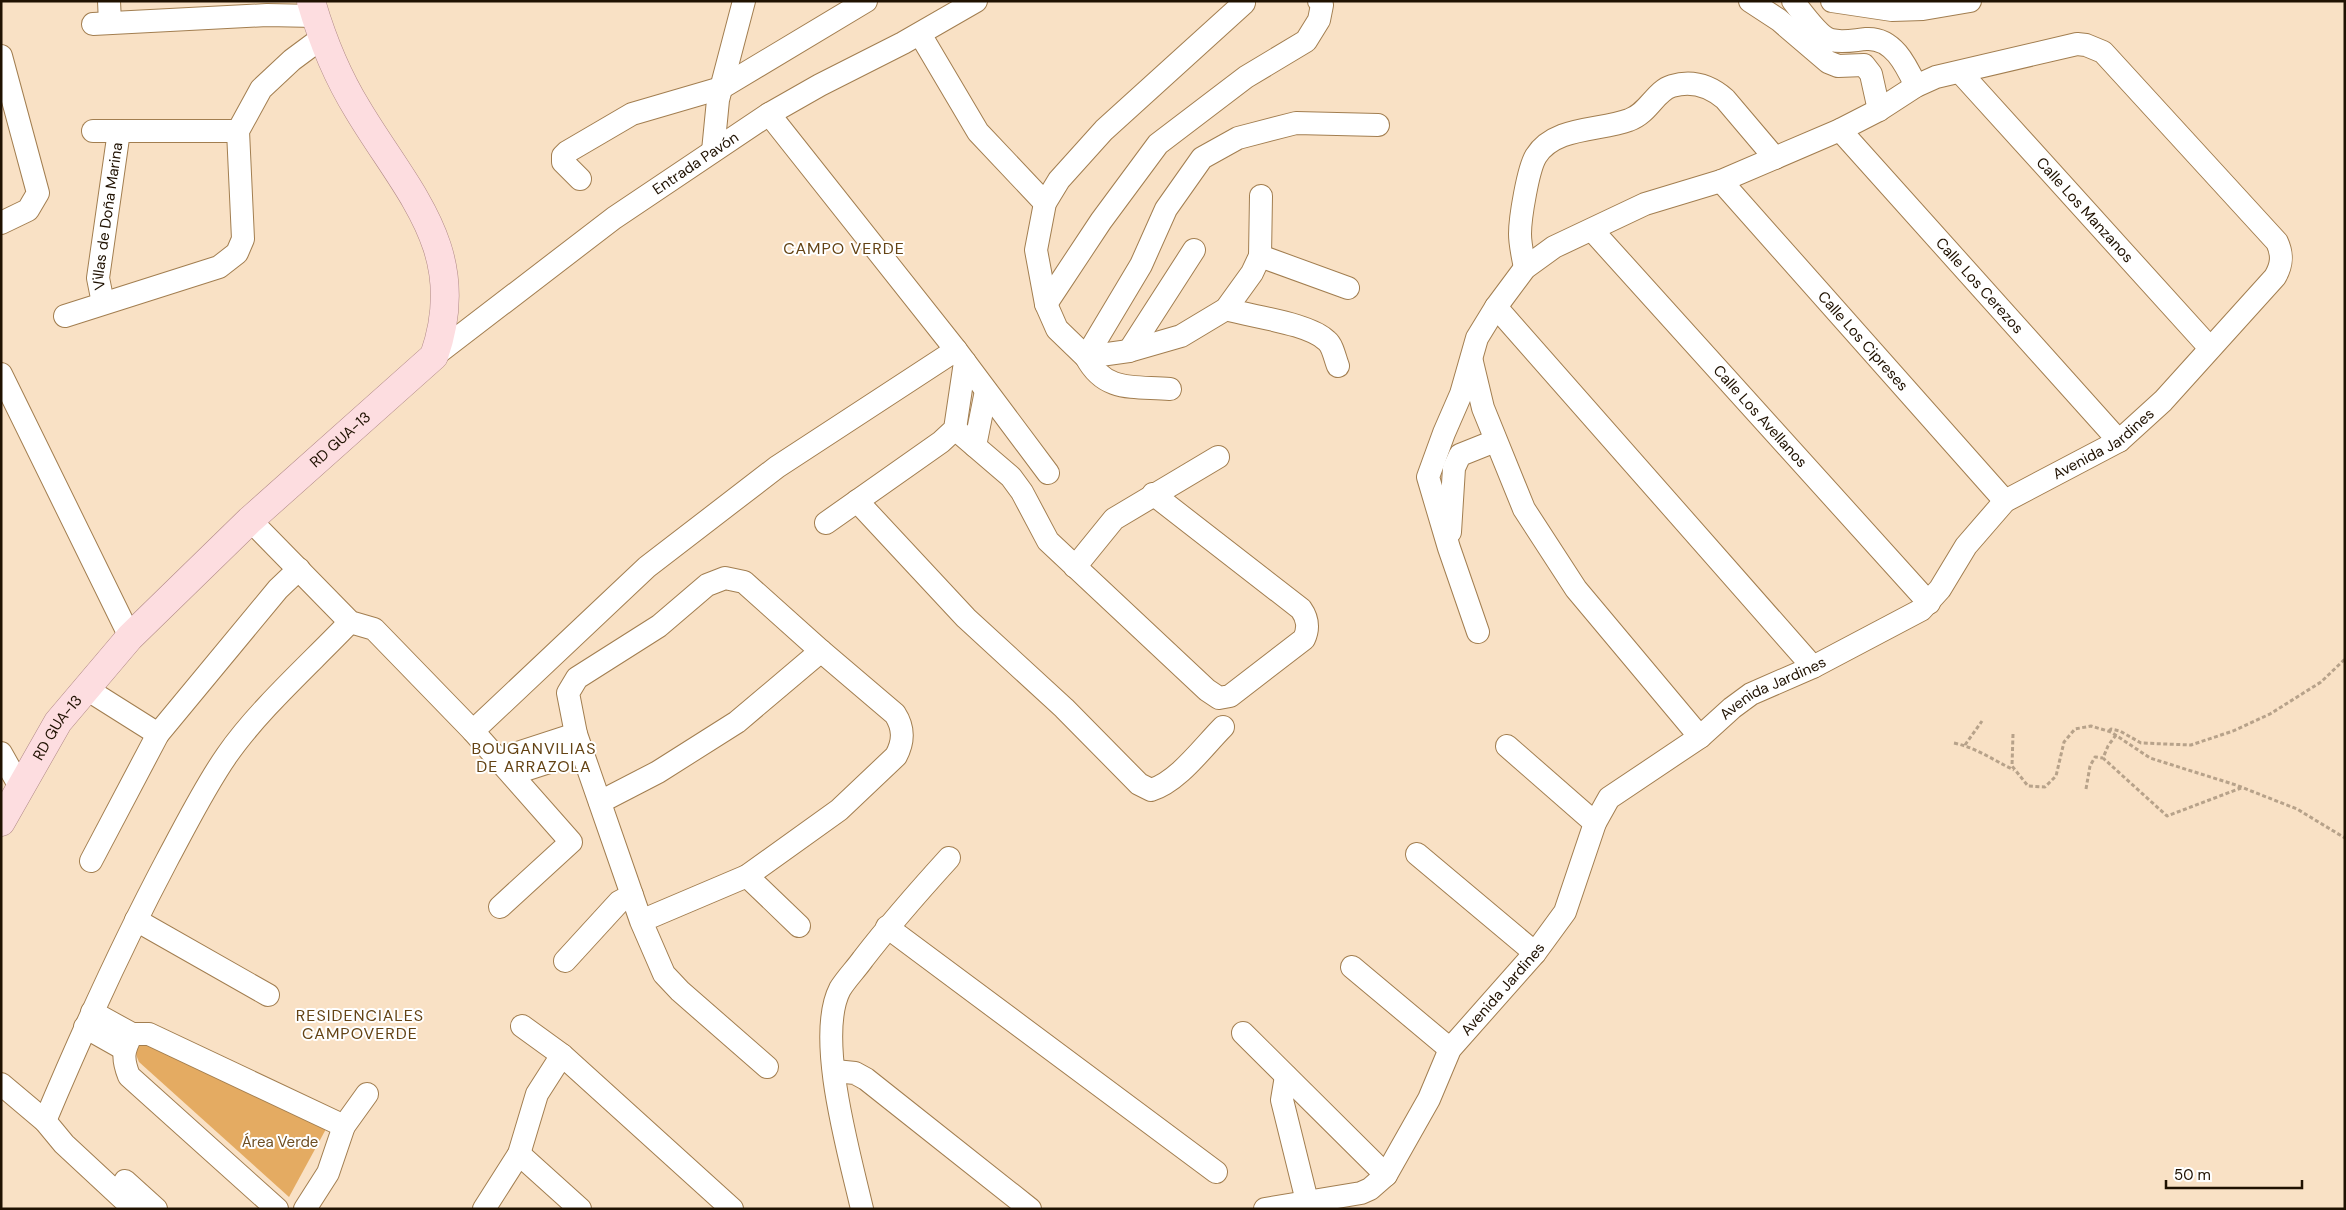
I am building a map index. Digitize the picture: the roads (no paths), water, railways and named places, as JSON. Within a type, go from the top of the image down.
[{"type":"main road","name":"RD GUA-13","points":[[1,822],[58,722],[130,637],[250,520],[434,356],[442,334],[445,302],[441,263],[435,242],[419,202],[358,110],[342,82],[317,18]]},
{"type":"street","points":[[109,1],[101,24],[144,11],[267,8],[317,18],[292,60],[261,89],[238,131]]},
{"type":"street","points":[[713,151],[718,100],[744,1]]},
{"type":"street","points":[[580,179],[563,162],[567,152],[632,114],[722,88],[866,1]]},
{"type":"street","name":"Entrada Pavón","points":[[434,356],[614,218],[769,114],[920,34],[976,1]]},
{"type":"street","points":[[1046,304],[1101,221],[1158,144],[1246,77],[1306,41],[1319,20],[1322,6],[1319,1]]},
{"type":"street","points":[[1750,1],[1778,11],[1820,56],[1838,66],[1864,65],[1871,74],[1887,105]]},
{"type":"street","points":[[1793,1],[1811,23],[1829,40],[1877,39],[1884,41],[1905,63],[1916,86]]},
{"type":"street","points":[[1811,23],[1816,1]]},
{"type":"street","points":[[1832,1],[1892,10],[1923,9],[1970,1]]},
{"type":"street","points":[[1170,389],[1117,385],[1103,379],[1091,367],[1086,357],[1057,329],[1046,304],[1036,250],[1045,203],[1059,180],[1104,130],[1245,2]]},
{"type":"street","points":[[920,34],[978,132],[1045,203]]},
{"type":"street","name":"Avenida Jardines","points":[[1265,1209],[1350,1195],[1370,1189],[1386,1175],[1429,1099],[1450,1049],[1534,953],[1565,912],[1595,823],[1610,798],[1700,736],[1751,694],[1813,667],[1921,610],[1929,603],[1966,546],[2005,501],[2119,441],[2163,401],[2279,271],[2282,256],[2277,242],[2110,60],[2095,48],[2086,45],[2068,45],[1960,72]]},
{"type":"street","points":[[1,56],[38,193],[28,210],[1,222]]},
{"type":"street","points":[[1478,632],[1449,548],[1428,477],[1440,441],[1462,394],[1477,338],[1496,307],[1525,268],[1554,247],[1645,204],[1721,182],[1840,130],[1887,105],[1916,86],[1936,78],[1960,72]]},
{"type":"street","name":"Calle Los Manzanos","points":[[1960,72],[2210,348]]},
{"type":"street","points":[[1525,268],[1520,234],[1532,164],[1543,148],[1559,137],[1632,119],[1649,107],[1662,90],[1672,86],[1695,84],[1716,91],[1725,98],[1775,158]]},
{"type":"street","points":[[769,114],[960,356],[1048,473]]},
{"type":"street","points":[[1086,357],[1140,265],[1166,209],[1202,158],[1238,138],[1296,123],[1378,125]]},
{"type":"street","name":"Villas de Doña Marina","points":[[65,316],[219,267],[237,253],[243,239],[238,131],[94,130]]},
{"type":"street","name":"Calle Los Cerezos","points":[[1840,130],[2119,441]]},
{"type":"street","name":"Villas de Doña Marina","points":[[103,303],[98,278],[119,131]]},
{"type":"street","name":"Calle Los Cipreses","points":[[1721,182],[2005,501]]},
{"type":"street","points":[[1086,357],[1129,351],[1181,336],[1226,309],[1252,272],[1260,256],[1261,196]]},
{"type":"street","name":"Calle Los Avellanos","points":[[1592,230],[1929,603]]},
{"type":"street","points":[[1129,351],[1194,250]]},
{"type":"street","points":[[1260,256],[1348,288]]},
{"type":"street","points":[[1496,307],[1813,667]]},
{"type":"street","points":[[1226,309],[1293,325],[1320,335],[1329,342],[1338,366]]},
{"type":"street","points":[[826,523],[941,442],[955,429],[960,356]]},
{"type":"street","points":[[473,732],[647,567],[777,467],[960,356]]},
{"type":"street","points":[[1471,360],[1483,408],[1524,509],[1576,589],[1700,736]]},
{"type":"street","points":[[1,374],[130,637]]},
{"type":"street","points":[[975,446],[986,392]]},
{"type":"street","points":[[955,429],[1011,477],[1022,492],[1048,541],[1207,690],[1214,696],[1224,698],[1238,690],[1304,639],[1307,629],[1306,618],[1301,609],[1154,494]]},
{"type":"street","points":[[1449,548],[1454,468],[1460,455],[1495,441]]},
{"type":"street","points":[[1075,566],[1114,519],[1218,457]]},
{"type":"street","points":[[857,501],[966,618],[1064,708],[1139,784],[1151,790],[1162,787],[1175,777],[1223,726]]},
{"type":"street","points":[[250,520],[350,622],[374,629],[473,732],[571,842],[500,907]]},
{"type":"street","points":[[91,861],[158,734],[278,589],[298,569]]},
{"type":"street","points":[[641,921],[747,876],[839,810],[896,756],[900,749],[902,727],[895,714],[821,652],[744,582],[725,578],[707,585],[659,626],[577,678],[568,693],[580,742],[600,802],[641,921],[664,974],[680,991],[768,1067]]},
{"type":"street","points":[[45,1121],[88,1019],[136,920],[195,807],[227,755],[249,727],[350,622]]},
{"type":"street","points":[[600,802],[658,772],[737,722],[821,652]]},
{"type":"street","points":[[86,688],[158,734]]},
{"type":"street","points":[[505,767],[580,742]]},
{"type":"street","points":[[1507,746],[1595,823]]},
{"type":"street","points":[[1,753],[20,787]]},
{"type":"street","points":[[1417,854],[1534,953]]},
{"type":"street","points":[[862,1209],[839,1106],[830,1044],[832,1016],[840,990],[887,927],[949,858]]},
{"type":"street","points":[[747,876],[799,926]]},
{"type":"street","points":[[565,961],[619,902],[632,895]]},
{"type":"street","points":[[136,920],[268,995]]},
{"type":"street","points":[[887,927],[1216,1172]]},
{"type":"street","points":[[1352,967],[1450,1049]]},
{"type":"street","points":[[88,1019],[128,1041],[148,1034],[344,1126]]},
{"type":"street","points":[[522,1026],[562,1055],[732,1209]]},
{"type":"street","points":[[1244,1034],[1386,1175]]},
{"type":"street","points":[[128,1041],[125,1065],[129,1076],[277,1209]]},
{"type":"street","points":[[484,1209],[518,1154],[537,1094],[562,1055]]},
{"type":"street","points":[[835,1072],[854,1073],[866,1079],[1030,1209]]},
{"type":"street","points":[[1286,1076],[1282,1100],[1307,1201]]},
{"type":"street","points":[[1,1084],[45,1121],[64,1144],[134,1209]]},
{"type":"street","points":[[305,1209],[328,1173],[344,1126],[367,1094]]},
{"type":"street","points":[[45,1121],[74,1134],[156,1209]]},
{"type":"street","points":[[518,1154],[580,1209]]},
{"type":"district","name":"CAMPO VERDE","points":[[844,248]]},
{"type":"district","name":"BOUGANVILIAS DE ARRAZOLA","points":[[534,757]]},
{"type":"district","name":"RESIDENCIALES CAMPOVERDE","points":[[360,1024]]},
{"type":"park label","name":"Área Verde","points":[[280,1142]]}]
